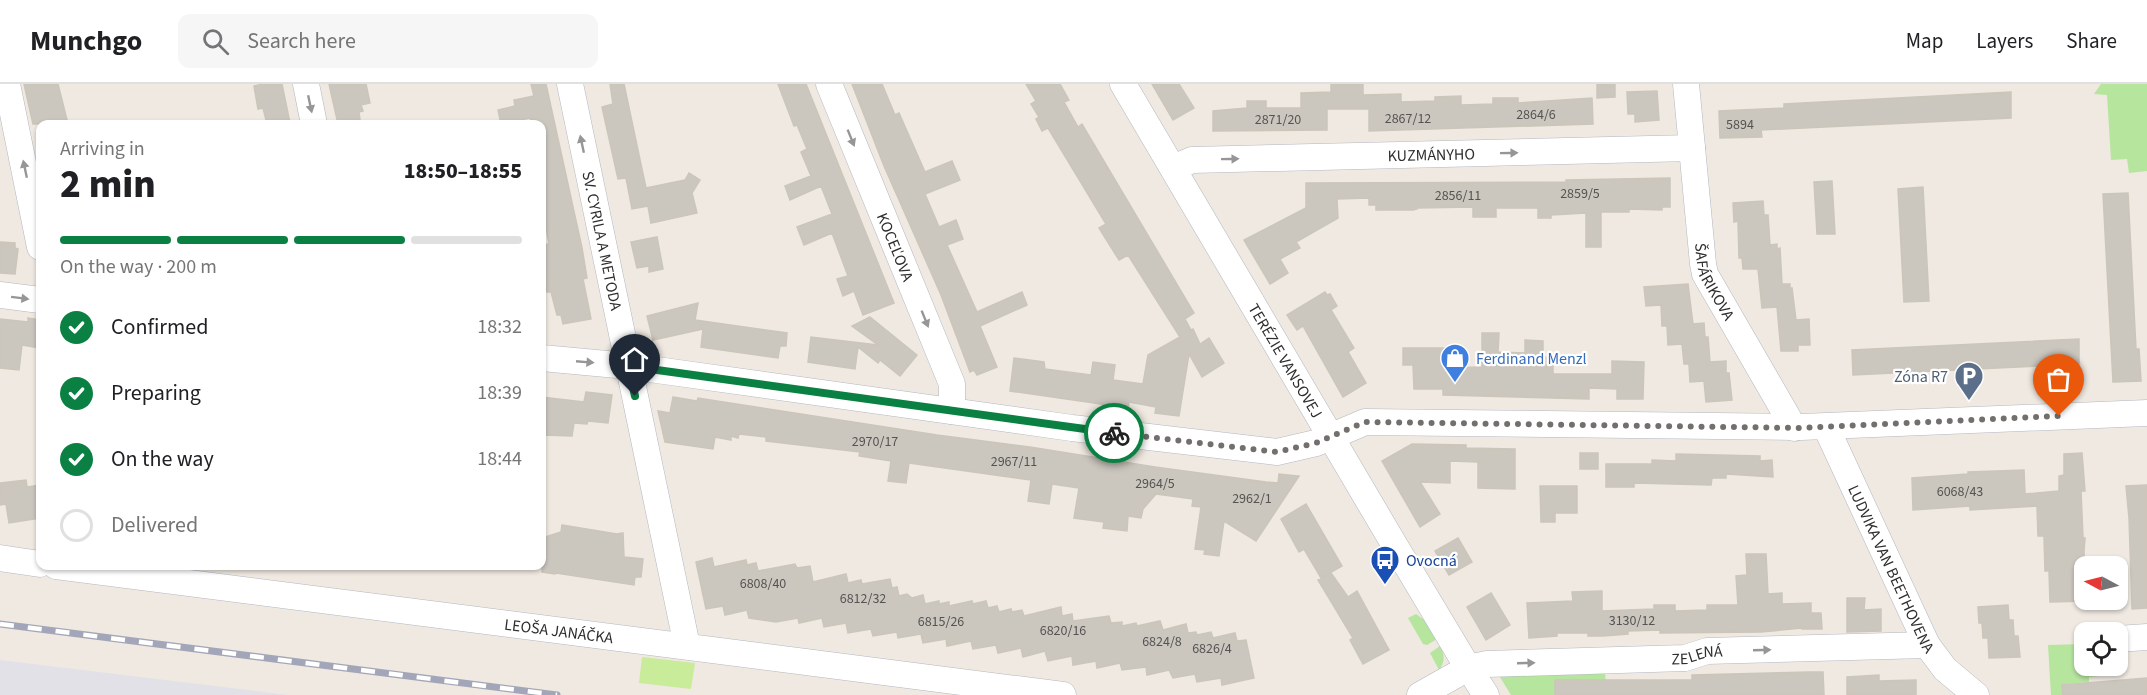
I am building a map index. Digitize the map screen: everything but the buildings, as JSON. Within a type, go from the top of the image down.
[{"type":"street","points":[[7,84],[36,227]]},
{"type":"street","points":[[306,84],[313,120]]},
{"type":"street","name":"SV. CYRILA A METODA","points":[[570,84],[687,646]]},
{"type":"street","name":"KOCEĽOVA","points":[[829,84],[952,384],[952,411]]},
{"type":"street","name":"TERÉZIE VANSOVEJ","points":[[1123,84],[1330,436],[1486,695]]},
{"type":"street","name":"ŠAFÁRIKOVA","points":[[1686,84],[1705,274],[1794,428]]},
{"type":"street","name":"KUZMÁNYHO","points":[[1173,168],[1192,160],[1692,148]]},
{"type":"street","points":[[0,295],[36,300]]},
{"type":"street","points":[[546,358],[628,366],[1072,428],[1277,452],[1303,447],[1365,422],[1794,428],[2147,413]]},
{"type":"street","name":"LUDVIKA VAN BEETHOVENA","points":[[1826,427],[1927,645],[1945,669],[1976,695]]},
{"type":"street","points":[[0,558],[36,563]]},
{"type":"street","name":"LEOŠA JANÁČKA","points":[[88,570],[1063,695]]},
{"type":"street","points":[[2128,638],[2147,637]]},
{"type":"street","name":"ZELENÁ","points":[[1468,668],[1487,664],[1685,658],[1707,651],[1927,645]]},
{"type":"street","points":[[1420,695],[1468,668]]},
{"type":"shaded area","points":[[0,660],[288,695],[0,695]]},
{"type":"green space","points":[[2101,84],[2147,84],[2147,171],[2129,173],[2127,159],[2111,160],[2107,95],[2094,94]]},
{"type":"green space","points":[[1416,614],[1427,622],[1437,639],[1427,645],[1423,644],[1408,618]]},
{"type":"green space","points":[[2074,644],[2074,676],[2099,676],[2089,677],[2089,682],[2067,684],[2068,695],[2051,695],[2048,645]]},
{"type":"green space","points":[[1440,646],[1444,658],[1439,670],[1430,653]]},
{"type":"green space","points":[[642,657],[695,663],[691,689],[639,683]]},
{"type":"green space","points":[[1605,667],[1606,695],[1511,695],[1495,669]]},
{"type":"railway","points":[[0,624],[557,695]]},
{"type":"way so far","points":[[1114,433],[1277,452],[1316,443],[1365,422],[1801,428],[2059,416]]},
{"type":"place","name":"Ferdinand Menzl","points":[[1455,384]]},
{"type":"place","name":"Zóna R7","points":[[1969,402]]},
{"type":"place","name":"Ovocná","points":[[1385,586]]},
{"type":"route","points":[[635,396],[628,366],[1114,433]]}]
